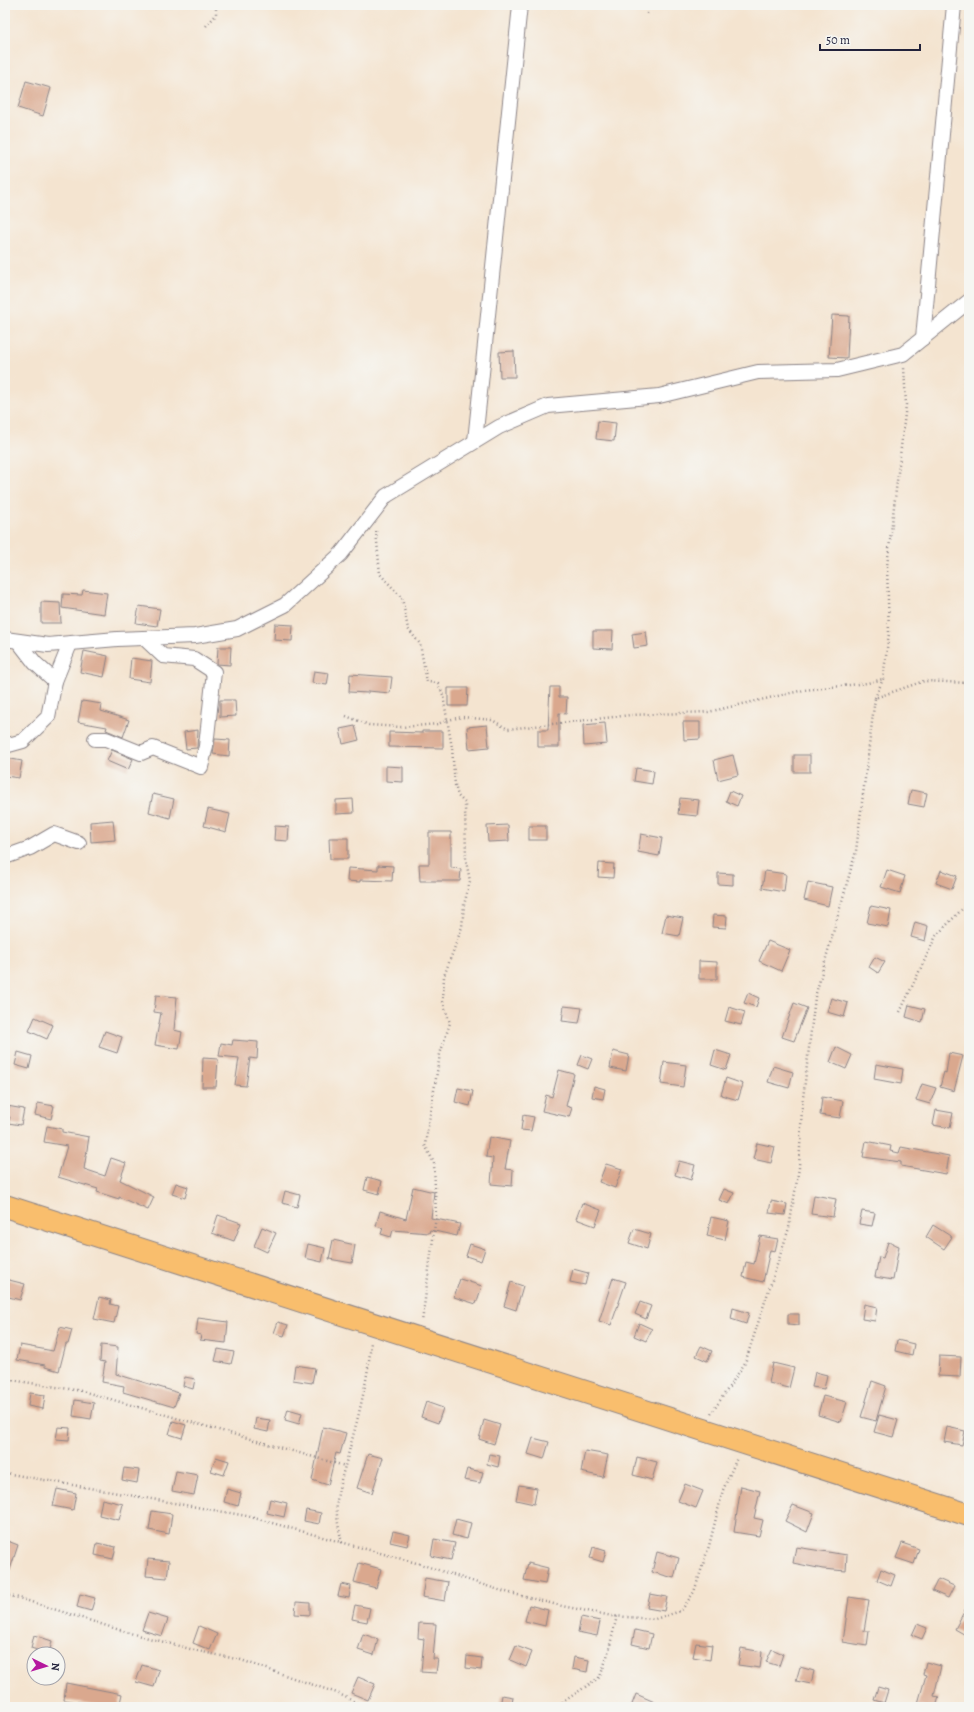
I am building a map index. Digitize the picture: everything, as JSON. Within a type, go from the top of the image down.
[{"type":"highway","points":[[5,1206],[969,1515]]},
{"type":"street","points":[[475,441],[520,5]]},
{"type":"street","points":[[923,338],[954,5]]},
{"type":"street","points":[[11,640],[48,645],[70,644],[144,638],[194,636],[237,629],[285,605],[341,554],[386,496],[499,427],[548,406],[659,396],[758,372],[837,370],[903,354],[969,301]]},
{"type":"street","points":[[95,739],[106,739],[141,754],[153,748],[201,767],[206,746],[214,672],[194,659],[163,656],[144,638]]},
{"type":"street","points":[[11,640],[55,681]]},
{"type":"street","points":[[5,746],[23,741],[48,717],[55,681],[70,644]]},
{"type":"street","points":[[5,857],[30,848],[54,834],[79,843]]},
{"type":"path","points":[[206,26],[216,15],[216,5]]},
{"type":"path","points":[[647,14],[648,5]]},
{"type":"path","points":[[701,1429],[745,1363],[789,1228],[799,1168],[802,1107],[814,997],[856,851],[875,698],[883,679],[889,633],[887,566],[906,404],[903,354]]},
{"type":"path","points":[[372,513],[380,574],[402,598],[408,629],[420,644],[427,682],[438,683],[442,695],[452,748],[455,785],[458,796],[465,803],[466,861],[470,882],[464,905],[462,927],[444,976],[443,1002],[450,1022],[440,1054],[425,1145],[434,1163],[436,1216],[420,1338]]},
{"type":"path","points":[[346,716],[369,725],[402,727],[438,724],[447,720],[462,717],[492,720],[508,729],[631,715],[708,712],[804,690],[868,683],[883,679]]},
{"type":"path","points":[[875,698],[924,681],[969,683]]},
{"type":"path","points":[[900,1012],[936,936],[969,902]]},
{"type":"path","points":[[342,1543],[336,1518],[337,1492],[360,1409],[369,1367],[372,1323]]},
{"type":"path","points":[[5,1379],[82,1391],[345,1466]]},
{"type":"path","points":[[5,1473],[247,1516],[420,1564],[502,1591],[562,1606],[617,1616],[655,1619],[681,1611],[694,1592],[709,1546],[723,1490],[743,1443]]},
{"type":"path","points":[[5,1595],[19,1598],[126,1632],[198,1651],[241,1660],[337,1692],[365,1707]]},
{"type":"path","points":[[561,1707],[563,1702],[600,1677],[607,1657],[617,1616]]},
{"type":"building","points":[[26,81],[51,88],[43,116],[18,108]]},
{"type":"building","points":[[832,315],[849,316],[847,358],[829,357]]},
{"type":"building","points":[[514,351],[515,377],[500,377],[499,352]]},
{"type":"building","points":[[598,421],[616,423],[614,441],[596,439]]},
{"type":"building","points":[[83,590],[107,593],[104,614],[62,608],[63,594],[82,595]]},
{"type":"building","points":[[41,602],[60,603],[61,623],[41,623]]},
{"type":"building","points":[[139,606],[160,609],[157,626],[136,623]]},
{"type":"building","points":[[275,624],[293,625],[292,641],[274,640]]},
{"type":"building","points":[[593,631],[613,631],[612,649],[593,648]]},
{"type":"building","points":[[646,632],[648,646],[634,648],[632,634]]},
{"type":"building","points":[[218,647],[231,647],[230,665],[217,664]]},
{"type":"building","points":[[84,651],[108,656],[104,677],[80,672]]},
{"type":"building","points":[[131,658],[152,661],[150,682],[129,679]]},
{"type":"building","points":[[314,671],[329,673],[327,685],[312,683]]},
{"type":"building","points":[[350,674],[392,677],[390,693],[368,691],[368,693],[349,692]]},
{"type":"building","points":[[550,687],[559,687],[559,697],[567,697],[566,714],[559,713],[559,747],[538,747],[538,730],[548,730]]},
{"type":"building","points":[[448,688],[468,688],[467,706],[448,706]]},
{"type":"building","points":[[220,700],[235,700],[236,716],[220,717]]},
{"type":"building","points":[[82,701],[102,704],[101,711],[129,720],[123,737],[106,730],[107,727],[78,722]]},
{"type":"building","points":[[683,722],[700,722],[700,739],[684,740]]},
{"type":"building","points":[[605,723],[607,744],[584,746],[583,725]]},
{"type":"building","points":[[487,725],[489,747],[469,749],[467,727]]},
{"type":"building","points":[[355,726],[359,740],[343,744],[340,729]]},
{"type":"building","points":[[198,730],[197,748],[186,749],[184,732]]},
{"type":"building","points":[[422,731],[443,731],[443,748],[389,747],[389,732],[422,733]]},
{"type":"building","points":[[215,739],[230,740],[229,756],[213,754]]},
{"type":"building","points":[[112,750],[133,759],[128,770],[107,761]]},
{"type":"building","points":[[733,755],[738,775],[718,780],[714,760]]},
{"type":"building","points":[[794,755],[810,755],[810,772],[794,772]]},
{"type":"building","points":[[6,758],[22,761],[19,778],[5,776]]},
{"type":"building","points":[[386,766],[403,767],[403,782],[386,781]]},
{"type":"building","points":[[636,768],[654,771],[652,784],[634,781]]},
{"type":"building","points":[[911,790],[927,793],[924,807],[908,804]]},
{"type":"building","points":[[730,791],[741,796],[737,806],[726,801]]},
{"type":"building","points":[[153,794],[174,799],[170,818],[149,812]]},
{"type":"building","points":[[680,798],[699,800],[697,816],[678,814]]},
{"type":"building","points":[[353,799],[354,813],[336,814],[336,800]]},
{"type":"building","points":[[208,809],[230,814],[226,832],[204,826]]},
{"type":"building","points":[[113,820],[115,840],[91,842],[90,822]]},
{"type":"building","points":[[508,825],[509,841],[488,842],[487,826]]},
{"type":"building","points":[[275,826],[289,827],[288,841],[274,840]]},
{"type":"building","points":[[529,826],[546,826],[546,840],[529,840]]},
{"type":"building","points":[[429,832],[451,832],[451,868],[461,869],[460,881],[420,881],[419,864],[429,864]]},
{"type":"building","points":[[641,834],[662,838],[659,856],[638,852]]},
{"type":"building","points":[[329,838],[348,838],[348,859],[330,859]]},
{"type":"building","points":[[599,863],[614,864],[613,878],[598,877]]},
{"type":"building","points":[[378,865],[393,866],[392,881],[347,881],[348,868],[378,870]]},
{"type":"building","points":[[887,870],[905,876],[900,893],[881,887]]},
{"type":"building","points":[[941,870],[957,876],[952,889],[936,883]]},
{"type":"building","points":[[765,871],[786,874],[784,892],[762,888]]},
{"type":"building","points":[[718,873],[733,874],[733,885],[718,884]]},
{"type":"building","points":[[808,882],[832,887],[828,906],[804,900]]},
{"type":"building","points":[[871,906],[891,910],[888,927],[867,923]]},
{"type":"building","points":[[666,915],[683,918],[679,936],[662,933]]},
{"type":"building","points":[[713,915],[727,916],[726,928],[712,927]]},
{"type":"building","points":[[915,922],[928,926],[925,941],[911,937]]},
{"type":"building","points":[[768,941],[790,950],[781,971],[759,961]]},
{"type":"building","points":[[875,957],[885,962],[878,973],[869,967]]},
{"type":"building","points":[[699,961],[717,962],[717,979],[699,979]]},
{"type":"building","points":[[748,993],[759,998],[756,1007],[744,1003]]},
{"type":"building","points":[[156,995],[177,997],[174,1030],[182,1032],[179,1049],[155,1045],[161,1013],[154,1012]]},
{"type":"building","points":[[831,998],[848,1003],[844,1017],[827,1012]]},
{"type":"building","points":[[794,1003],[807,1008],[794,1041],[782,1037]]},
{"type":"building","points":[[909,1005],[925,1009],[922,1022],[906,1017]]},
{"type":"building","points":[[564,1006],[582,1008],[579,1023],[562,1021]]},
{"type":"building","points":[[729,1007],[745,1012],[741,1025],[725,1021]]},
{"type":"building","points":[[35,1017],[53,1025],[47,1039],[29,1031]]},
{"type":"building","points":[[105,1031],[122,1037],[117,1053],[99,1047]]},
{"type":"building","points":[[233,1040],[258,1042],[257,1059],[250,1058],[246,1086],[235,1085],[239,1058],[219,1056],[221,1043],[232,1045]]},
{"type":"building","points":[[836,1047],[852,1055],[846,1069],[830,1062]]},
{"type":"building","points":[[715,1050],[731,1055],[726,1070],[711,1065]]},
{"type":"building","points":[[613,1051],[629,1055],[626,1071],[610,1068]]},
{"type":"building","points":[[18,1052],[32,1056],[29,1069],[15,1065]]},
{"type":"building","points":[[949,1053],[963,1056],[954,1091],[940,1087],[944,1072],[946,1073]]},
{"type":"building","points":[[582,1055],[592,1059],[588,1069],[578,1065]]},
{"type":"building","points":[[203,1058],[218,1059],[216,1087],[202,1087]]},
{"type":"building","points":[[664,1062],[686,1065],[683,1087],[661,1084]]},
{"type":"building","points":[[876,1064],[903,1069],[901,1084],[874,1079]]},
{"type":"building","points":[[773,1066],[793,1072],[789,1088],[768,1082]]},
{"type":"building","points":[[559,1070],[574,1074],[566,1106],[572,1108],[569,1117],[542,1111],[546,1095],[552,1097]]},
{"type":"building","points":[[726,1078],[743,1084],[738,1100],[721,1095]]},
{"type":"building","points":[[922,1084],[936,1088],[930,1104],[916,1100]]},
{"type":"building","points":[[594,1086],[605,1089],[603,1099],[592,1097]]},
{"type":"building","points":[[458,1088],[473,1091],[470,1106],[455,1102]]},
{"type":"building","points":[[822,1097],[843,1101],[840,1118],[820,1115]]},
{"type":"building","points":[[38,1103],[54,1106],[51,1119],[35,1115]]},
{"type":"building","points":[[7,1106],[24,1109],[21,1125],[8,1123],[10,1117],[5,1116]]},
{"type":"building","points":[[936,1110],[953,1113],[950,1128],[933,1125]]},
{"type":"building","points":[[523,1115],[534,1117],[531,1131],[521,1130]]},
{"type":"building","points":[[47,1126],[62,1129],[62,1132],[89,1137],[84,1169],[105,1176],[111,1158],[126,1163],[120,1180],[154,1197],[148,1210],[119,1197],[119,1199],[97,1192],[98,1189],[58,1177],[67,1146],[44,1142]]},
{"type":"building","points":[[489,1137],[510,1141],[505,1169],[513,1170],[512,1186],[491,1184],[493,1158],[486,1157]]},
{"type":"building","points":[[866,1141],[891,1146],[890,1151],[899,1153],[901,1147],[949,1156],[946,1174],[901,1166],[901,1162],[863,1157]]},
{"type":"building","points":[[757,1143],[775,1147],[771,1163],[753,1159]]},
{"type":"building","points":[[679,1161],[695,1165],[691,1180],[675,1175]]},
{"type":"building","points":[[606,1164],[622,1169],[615,1188],[599,1182]]},
{"type":"building","points":[[367,1177],[382,1181],[379,1194],[364,1190]]},
{"type":"building","points":[[176,1183],[188,1187],[185,1198],[172,1194]]},
{"type":"building","points":[[413,1187],[434,1192],[431,1218],[460,1224],[457,1236],[430,1230],[429,1233],[393,1230],[391,1237],[381,1234],[383,1228],[376,1226],[380,1211],[406,1219]]},
{"type":"building","points":[[724,1189],[734,1193],[729,1204],[719,1200]]},
{"type":"building","points":[[285,1191],[300,1195],[297,1207],[282,1203]]},
{"type":"building","points":[[814,1195],[836,1199],[833,1217],[811,1214]]},
{"type":"building","points":[[771,1201],[787,1204],[785,1215],[769,1213]]},
{"type":"building","points":[[582,1203],[601,1210],[595,1226],[576,1219]]},
{"type":"building","points":[[862,1211],[875,1213],[872,1226],[859,1224]]},
{"type":"building","points":[[218,1215],[241,1223],[234,1241],[212,1233]]},
{"type":"building","points":[[711,1217],[729,1221],[725,1240],[707,1236]]},
{"type":"building","points":[[933,1225],[952,1237],[944,1249],[926,1237]]},
{"type":"building","points":[[262,1227],[276,1233],[267,1252],[254,1246]]},
{"type":"building","points":[[634,1229],[651,1234],[647,1249],[629,1243]]},
{"type":"building","points":[[760,1236],[778,1239],[775,1251],[770,1250],[763,1282],[743,1277],[746,1262],[754,1264]]},
{"type":"building","points":[[333,1240],[355,1245],[352,1263],[329,1259]]},
{"type":"building","points":[[888,1242],[899,1246],[893,1280],[875,1277],[879,1257],[883,1258]]},
{"type":"building","points":[[308,1244],[325,1248],[322,1262],[305,1258]]},
{"type":"building","points":[[470,1244],[485,1249],[481,1261],[466,1256]]},
{"type":"building","points":[[573,1269],[588,1273],[585,1285],[570,1282]]},
{"type":"building","points":[[613,1278],[626,1282],[611,1325],[599,1321]]},
{"type":"building","points":[[5,1279],[25,1284],[20,1300],[5,1296]]},
{"type":"building","points":[[460,1279],[482,1286],[476,1304],[454,1297]]},
{"type":"building","points":[[511,1282],[523,1286],[516,1310],[504,1306]]},
{"type":"building","points":[[99,1297],[111,1300],[110,1304],[118,1306],[114,1323],[94,1319]]},
{"type":"building","points":[[640,1302],[651,1306],[646,1319],[635,1314]]},
{"type":"building","points":[[864,1304],[877,1307],[875,1321],[862,1319]]},
{"type":"building","points":[[733,1308],[749,1313],[746,1324],[731,1319]]},
{"type":"building","points":[[788,1314],[799,1314],[799,1325],[788,1324]]},
{"type":"building","points":[[198,1318],[228,1322],[226,1343],[200,1340],[201,1335],[196,1334]]},
{"type":"building","points":[[278,1322],[288,1325],[284,1336],[274,1333]]},
{"type":"building","points":[[639,1323],[652,1329],[646,1341],[634,1336]]},
{"type":"building","points":[[60,1327],[72,1330],[68,1344],[66,1344],[59,1371],[45,1367],[45,1365],[17,1360],[20,1345],[53,1351]]},
{"type":"building","points":[[897,1340],[914,1344],[912,1355],[895,1351]]},
{"type":"building","points":[[101,1345],[118,1347],[116,1374],[179,1393],[174,1407],[123,1392],[124,1386],[102,1382],[105,1362],[100,1361]]},
{"type":"building","points":[[701,1346],[712,1351],[707,1361],[696,1356]]},
{"type":"building","points":[[218,1349],[234,1352],[231,1364],[215,1361]]},
{"type":"building","points":[[939,1356],[961,1357],[960,1377],[938,1376]]},
{"type":"building","points":[[773,1363],[794,1368],[789,1388],[769,1383]]},
{"type":"building","points":[[295,1365],[315,1368],[312,1383],[293,1380]]},
{"type":"building","points":[[815,1372],[827,1375],[824,1389],[812,1387]]},
{"type":"building","points":[[185,1377],[195,1379],[193,1389],[183,1386]]},
{"type":"building","points":[[872,1381],[886,1386],[876,1421],[861,1417]]},
{"type":"building","points":[[30,1393],[45,1395],[43,1409],[28,1406]]},
{"type":"building","points":[[823,1396],[847,1402],[841,1422],[818,1415]]},
{"type":"building","points":[[75,1400],[94,1403],[91,1419],[73,1416]]},
{"type":"building","points":[[426,1402],[443,1408],[438,1423],[421,1417]]},
{"type":"building","points":[[288,1409],[302,1413],[299,1424],[285,1420]]},
{"type":"building","points":[[879,1415],[898,1420],[893,1437],[874,1432]]},
{"type":"building","points":[[256,1418],[270,1420],[268,1432],[254,1429]]},
{"type":"building","points":[[484,1420],[500,1425],[494,1444],[479,1439]]},
{"type":"building","points":[[173,1421],[186,1425],[182,1438],[169,1434]]},
{"type":"building","points":[[58,1427],[70,1428],[69,1440],[56,1439]]},
{"type":"building","points":[[323,1427],[346,1433],[340,1454],[336,1453],[328,1485],[312,1480]]},
{"type":"building","points":[[947,1427],[965,1431],[962,1445],[944,1442]]},
{"type":"building","points":[[533,1438],[549,1442],[544,1459],[528,1454]]},
{"type":"building","points":[[585,1451],[608,1455],[603,1477],[581,1472]]},
{"type":"building","points":[[368,1454],[383,1458],[372,1493],[357,1488]]},
{"type":"building","points":[[489,1454],[500,1456],[498,1467],[487,1464]]},
{"type":"building","points":[[216,1457],[229,1461],[224,1475],[211,1471]]},
{"type":"building","points":[[637,1457],[657,1462],[652,1480],[633,1475]]},
{"type":"building","points":[[124,1468],[139,1470],[137,1483],[122,1480]]},
{"type":"building","points":[[467,1469],[483,1472],[480,1483],[464,1480]]},
{"type":"building","points":[[176,1471],[198,1475],[194,1495],[172,1491]]},
{"type":"building","points":[[685,1484],[703,1491],[696,1508],[678,1501]]},
{"type":"building","points":[[519,1485],[537,1488],[534,1504],[516,1500]]},
{"type":"building","points":[[741,1486],[760,1491],[754,1518],[763,1520],[759,1536],[734,1532]]},
{"type":"building","points":[[57,1489],[76,1493],[73,1510],[53,1506]]},
{"type":"building","points":[[227,1489],[241,1493],[238,1506],[224,1502]]},
{"type":"building","points":[[102,1499],[123,1504],[119,1520],[99,1515]]},
{"type":"building","points":[[270,1499],[287,1503],[284,1517],[267,1513]]},
{"type":"building","points":[[793,1505],[814,1513],[807,1532],[785,1521]]},
{"type":"building","points":[[306,1510],[321,1513],[319,1524],[304,1521]]},
{"type":"building","points":[[152,1511],[172,1514],[169,1534],[149,1530]]},
{"type":"building","points":[[456,1519],[471,1523],[467,1539],[452,1535]]},
{"type":"building","points":[[393,1531],[410,1535],[407,1546],[390,1542]]},
{"type":"building","points":[[434,1539],[455,1543],[451,1560],[431,1556]]},
{"type":"building","points":[[5,1540],[18,1545],[7,1579],[5,1579]]},
{"type":"building","points":[[97,1543],[116,1547],[113,1559],[95,1555]]},
{"type":"building","points":[[902,1543],[919,1549],[914,1564],[896,1558]]},
{"type":"building","points":[[593,1547],[606,1551],[603,1562],[590,1558]]},
{"type":"building","points":[[796,1547],[847,1555],[846,1571],[823,1569],[793,1563]]},
{"type":"building","points":[[657,1552],[679,1558],[674,1578],[652,1572]]},
{"type":"building","points":[[148,1559],[169,1561],[167,1578],[146,1576]]},
{"type":"building","points":[[359,1563],[381,1569],[376,1588],[354,1582]]},
{"type":"building","points":[[528,1563],[548,1568],[545,1584],[524,1580]]},
{"type":"building","points":[[881,1569],[895,1575],[891,1586],[877,1580]]},
{"type":"building","points":[[425,1578],[448,1582],[445,1601],[422,1597]]},
{"type":"building","points":[[938,1579],[954,1586],[948,1598],[932,1591]]},
{"type":"building","points":[[341,1584],[351,1586],[349,1598],[338,1596]]},
{"type":"building","points":[[80,1594],[95,1598],[91,1611],[77,1607]]},
{"type":"building","points":[[650,1594],[667,1597],[664,1611],[647,1608]]},
{"type":"building","points":[[849,1597],[869,1600],[864,1631],[869,1631],[867,1646],[843,1642]]},
{"type":"building","points":[[296,1602],[310,1603],[310,1615],[295,1614]]},
{"type":"building","points":[[969,1602],[969,1637],[955,1629]]},
{"type":"building","points":[[355,1605],[370,1608],[367,1622],[352,1619]]},
{"type":"building","points":[[529,1605],[548,1610],[545,1626],[525,1621]]},
{"type":"building","points":[[148,1613],[168,1619],[162,1636],[142,1630]]},
{"type":"building","points":[[581,1617],[600,1621],[597,1636],[578,1632]]},
{"type":"building","points":[[419,1623],[436,1624],[433,1659],[438,1659],[436,1673],[421,1672],[424,1639],[418,1638]]},
{"type":"building","points":[[917,1624],[927,1628],[922,1639],[912,1635]]},
{"type":"building","points":[[199,1626],[217,1634],[210,1650],[193,1643]]},
{"type":"building","points":[[635,1630],[652,1634],[649,1648],[632,1644]]},
{"type":"building","points":[[363,1634],[378,1639],[374,1655],[358,1650]]},
{"type":"building","points":[[34,1635],[52,1641],[51,1646],[31,1646]]},
{"type":"building","points":[[696,1643],[712,1645],[710,1660],[693,1657]]},
{"type":"building","points":[[516,1646],[532,1652],[526,1667],[510,1660]]},
{"type":"building","points":[[741,1648],[762,1652],[760,1668],[738,1665]]},
{"type":"building","points":[[772,1649],[783,1654],[779,1666],[766,1662]]},
{"type":"building","points":[[467,1656],[482,1658],[481,1670],[466,1668]]},
{"type":"building","points":[[574,1657],[589,1660],[587,1672],[572,1669]]},
{"type":"building","points":[[926,1662],[941,1666],[934,1696],[939,1697],[936,1707],[917,1707],[926,1675],[923,1674]]},
{"type":"building","points":[[142,1665],[159,1670],[154,1687],[136,1682]]},
{"type":"building","points":[[800,1667],[814,1671],[811,1684],[796,1681]]},
{"type":"building","points":[[358,1677],[375,1684],[368,1700],[351,1693]]},
{"type":"building","points":[[66,1683],[122,1694],[119,1707],[99,1707],[99,1705],[64,1700]]},
{"type":"building","points":[[878,1687],[888,1690],[884,1703],[874,1700]]},
{"type":"building","points":[[636,1694],[666,1707],[631,1707]]},
{"type":"building","points":[[502,1695],[513,1697],[511,1707],[500,1707]]}]
